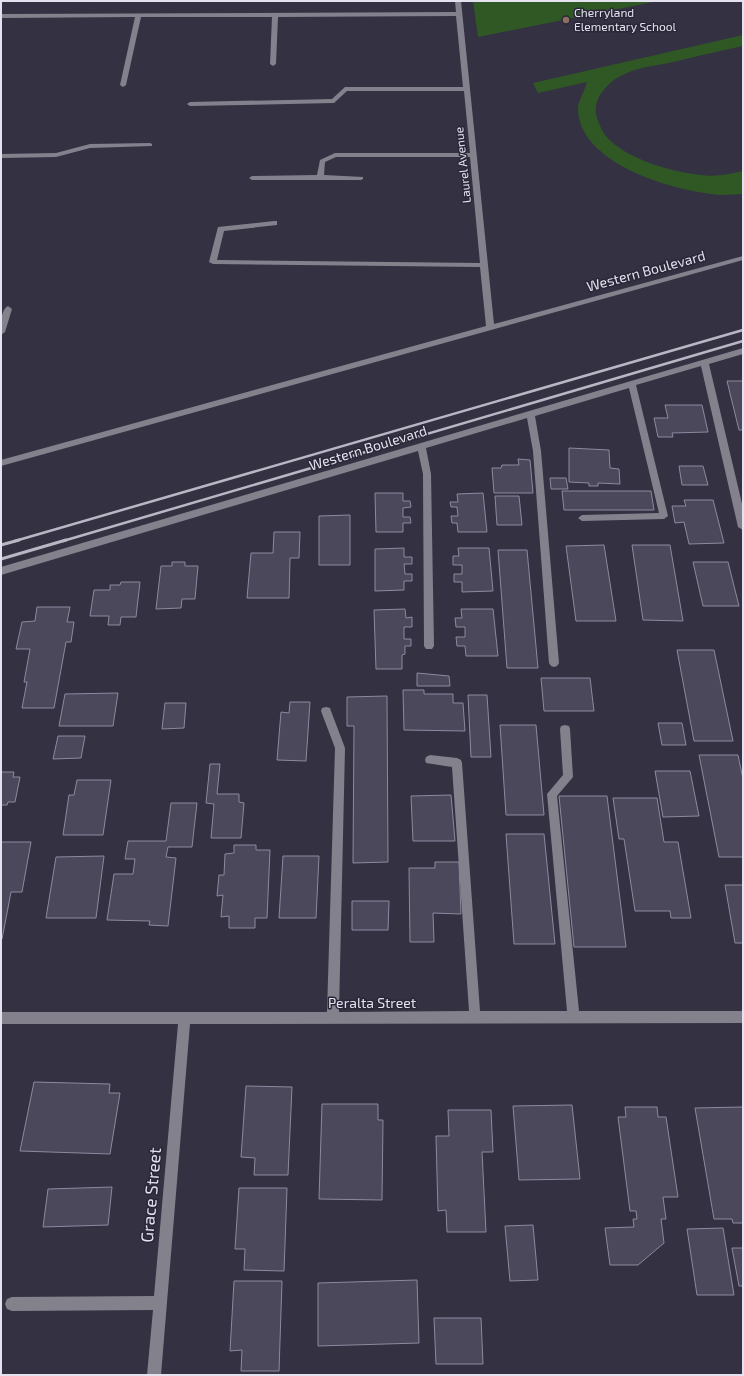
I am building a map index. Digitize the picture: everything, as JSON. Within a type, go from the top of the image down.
[{"type":"street","name":"Laurel Avenue","points":[[458,1],[490,327]]},
{"type":"street","points":[[1,16],[459,14]]},
{"type":"street","points":[[122,85],[138,15]]},
{"type":"street","points":[[273,64],[275,15]]},
{"type":"street","points":[[190,104],[334,101],[345,89],[466,89]]},
{"type":"street","points":[[1,156],[56,155],[90,146],[150,145]]},
{"type":"street","points":[[320,177],[322,161],[335,155],[473,155]]},
{"type":"street","points":[[252,178],[360,178]]},
{"type":"street","points":[[274,223],[221,229],[213,262],[484,265]]},
{"type":"street","name":"Western Boulevard","points":[[1,463],[743,258]]},
{"type":"street","points":[[1,332],[8,309]]},
{"type":"street","name":"Western Boulevard","points":[[1,571],[743,351]]},
{"type":"street","points":[[704,362],[743,528]]},
{"type":"street","points":[[582,518],[664,516],[632,384]]},
{"type":"street","points":[[530,414],[538,451],[554,663]]},
{"type":"street","points":[[421,446],[427,474],[429,646]]},
{"type":"street","points":[[326,711],[340,748],[333,1018]]},
{"type":"street","points":[[565,729],[568,777],[552,794],[574,1017]]},
{"type":"street","points":[[430,760],[457,763],[475,1018]]},
{"type":"street","name":"Grace Street","points":[[154,1375],[185,1017]]},
{"type":"street","name":"Peralta Street","points":[[1,1018],[743,1017]]},
{"type":"street","points":[[12,1304],[160,1303]]},
{"type":"green space","points":[[473,1],[658,1],[478,37]]},
{"type":"green space","points":[[743,35],[743,46],[640,68],[620,76],[609,84],[601,93],[598,98],[596,115],[603,132],[611,141],[621,149],[648,162],[676,171],[701,175],[712,176],[743,171],[743,194],[722,195],[703,193],[657,181],[633,172],[612,160],[594,145],[582,128],[578,108],[587,82],[538,93],[533,83]]},
{"type":"building","points":[[727,381],[743,381],[743,430],[739,430]]},
{"type":"building","points":[[665,405],[702,405],[708,432],[672,433],[673,437],[658,437],[654,418],[668,418]]},
{"type":"building","points":[[569,448],[609,450],[610,468],[619,469],[620,484],[598,483],[598,486],[589,486],[589,483],[569,482]]},
{"type":"building","points":[[518,459],[530,460],[533,493],[494,493],[492,468],[501,468],[502,465],[519,465]]},
{"type":"building","points":[[679,466],[703,466],[708,485],[682,485]]},
{"type":"building","points":[[550,478],[566,478],[568,489],[551,489]]},
{"type":"building","points":[[562,491],[651,491],[654,510],[564,510]]},
{"type":"building","points":[[375,493],[403,493],[403,501],[410,501],[411,507],[403,508],[403,517],[410,517],[411,523],[403,523],[403,532],[376,532]]},
{"type":"building","points":[[483,493],[487,532],[458,532],[457,523],[452,523],[451,516],[458,516],[457,507],[451,507],[450,502],[458,502],[457,494]]},
{"type":"building","points":[[495,496],[519,496],[522,525],[497,525]]},
{"type":"building","points":[[684,500],[713,500],[724,543],[689,544],[684,522],[675,523],[672,506],[686,506]]},
{"type":"building","points":[[350,515],[350,565],[319,565],[319,516]]},
{"type":"building","points":[[274,532],[300,532],[299,558],[290,558],[289,598],[247,598],[251,553],[273,553]]},
{"type":"building","points":[[604,545],[616,621],[576,621],[566,546]]},
{"type":"building","points":[[632,545],[670,545],[683,621],[643,620]]},
{"type":"building","points":[[404,548],[404,557],[412,557],[412,564],[404,564],[405,574],[412,574],[412,581],[404,581],[404,590],[375,591],[375,549]]},
{"type":"building","points":[[458,548],[489,548],[493,591],[462,592],[462,582],[454,582],[454,574],[462,574],[462,565],[453,565],[453,556],[459,556]]},
{"type":"building","points":[[498,550],[527,550],[538,668],[507,668]]},
{"type":"building","points":[[172,562],[185,562],[185,566],[198,566],[195,599],[182,599],[181,608],[156,609],[161,566],[172,566]]},
{"type":"building","points":[[693,562],[728,562],[739,606],[703,606]]},
{"type":"building","points":[[121,582],[140,582],[136,617],[121,617],[120,625],[108,625],[109,616],[90,616],[94,590],[110,590],[110,585],[120,585]]},
{"type":"building","points":[[37,607],[70,607],[67,622],[74,622],[71,642],[66,642],[54,708],[22,708],[27,682],[24,682],[30,649],[16,649],[22,622],[35,621]]},
{"type":"building","points":[[405,609],[406,618],[412,617],[412,627],[404,627],[404,639],[411,639],[411,646],[405,646],[405,654],[402,655],[402,669],[376,669],[374,610]]},
{"type":"building","points":[[461,609],[493,609],[498,656],[466,656],[465,646],[457,646],[456,637],[465,637],[465,627],[456,627],[455,618],[462,618]]},
{"type":"building","points":[[677,650],[714,650],[733,741],[694,741]]},
{"type":"building","points":[[417,673],[449,676],[450,686],[417,686]]},
{"type":"building","points":[[541,678],[590,678],[594,711],[544,711]]},
{"type":"building","points":[[403,690],[424,690],[424,694],[453,694],[453,703],[463,703],[465,731],[404,730]]},
{"type":"building","points":[[118,693],[113,726],[59,726],[65,694]]},
{"type":"building","points":[[468,695],[487,695],[491,757],[471,757]]},
{"type":"building","points":[[387,696],[388,862],[353,863],[354,726],[347,726],[347,697]]},
{"type":"building","points":[[290,702],[310,702],[306,761],[277,760],[281,712],[289,713]]},
{"type":"building","points":[[165,703],[186,703],[184,728],[162,729]]},
{"type":"building","points":[[658,723],[682,723],[686,745],[662,745]]},
{"type":"building","points":[[500,725],[536,725],[544,815],[506,815]]},
{"type":"building","points":[[58,736],[85,736],[81,758],[53,759]]},
{"type":"building","points":[[699,755],[738,755],[743,779],[743,857],[719,857]]},
{"type":"building","points":[[210,764],[220,764],[217,794],[239,794],[239,802],[244,803],[241,838],[211,838],[214,804],[206,803]]},
{"type":"building","points":[[655,771],[690,771],[699,816],[663,817]]},
{"type":"building","points":[[1,772],[14,772],[13,777],[20,777],[15,802],[8,802],[7,805],[1,805]]},
{"type":"building","points":[[77,780],[111,780],[103,835],[63,835],[69,795],[74,795]]},
{"type":"building","points":[[451,795],[455,841],[413,841],[411,796]]},
{"type":"building","points":[[559,796],[607,796],[626,947],[574,947]]},
{"type":"building","points":[[613,798],[657,798],[664,842],[678,842],[691,918],[671,918],[670,911],[635,911],[624,839],[619,839]]},
{"type":"building","points":[[171,803],[197,803],[192,847],[168,847],[166,857],[176,858],[168,926],[149,925],[150,921],[107,920],[114,874],[133,874],[135,859],[125,859],[128,841],[166,841]]},
{"type":"building","points":[[506,834],[544,834],[555,944],[514,944]]},
{"type":"building","points":[[1,842],[31,842],[22,892],[11,892],[2,939],[1,939]]},
{"type":"building","points":[[234,845],[256,845],[256,850],[270,850],[267,918],[255,918],[255,928],[229,928],[229,916],[221,917],[223,895],[217,896],[219,875],[224,875],[225,854],[234,853]]},
{"type":"building","points":[[104,856],[96,918],[46,918],[56,857]]},
{"type":"building","points":[[283,856],[319,856],[316,918],[279,918]]},
{"type":"building","points":[[435,862],[459,862],[461,914],[433,913],[434,942],[410,942],[409,868],[435,868]]},
{"type":"building","points":[[725,885],[743,885],[743,943],[735,943]]},
{"type":"building","points":[[352,901],[389,901],[388,930],[352,930]]},
{"type":"building","points":[[34,1082],[110,1084],[109,1093],[120,1093],[110,1154],[20,1151]]},
{"type":"building","points":[[246,1086],[292,1087],[288,1175],[254,1175],[255,1158],[241,1157]]},
{"type":"building","points":[[322,1104],[378,1104],[378,1120],[383,1120],[382,1200],[319,1199]]},
{"type":"building","points":[[572,1105],[580,1179],[519,1180],[513,1106]]},
{"type":"building","points":[[625,1107],[657,1107],[658,1117],[666,1117],[678,1197],[663,1197],[666,1219],[661,1219],[664,1243],[638,1265],[610,1265],[605,1228],[634,1227],[633,1219],[637,1219],[636,1211],[630,1211],[618,1117],[626,1117]]},
{"type":"building","points":[[743,1107],[743,1223],[733,1223],[732,1219],[714,1219],[695,1108]]},
{"type":"building","points":[[448,1110],[491,1110],[493,1152],[482,1152],[486,1232],[447,1232],[446,1210],[438,1211],[436,1136],[449,1136]]},
{"type":"building","points":[[112,1187],[108,1225],[43,1227],[48,1189]]},
{"type":"building","points":[[239,1188],[287,1188],[284,1271],[244,1270],[245,1249],[235,1249]]},
{"type":"building","points":[[533,1225],[538,1280],[510,1281],[505,1226]]},
{"type":"building","points":[[723,1228],[734,1295],[697,1295],[687,1229]]},
{"type":"building","points":[[732,1248],[743,1248],[743,1286],[739,1286]]},
{"type":"building","points":[[417,1280],[419,1343],[318,1346],[318,1283]]},
{"type":"building","points":[[234,1281],[282,1281],[279,1371],[241,1371],[242,1350],[230,1351]]},
{"type":"building","points":[[434,1318],[481,1318],[483,1364],[436,1364]]},
{"type":"railway","points":[[15,541],[743,330]]},
{"type":"railway","points":[[63,541],[743,341]]},
{"type":"railway","points":[[1,545],[19,540]]},
{"type":"railway","points":[[1,559],[66,540]]},
{"type":"place","name":"Cherryland Elementary School","points":[[566,20]]}]
